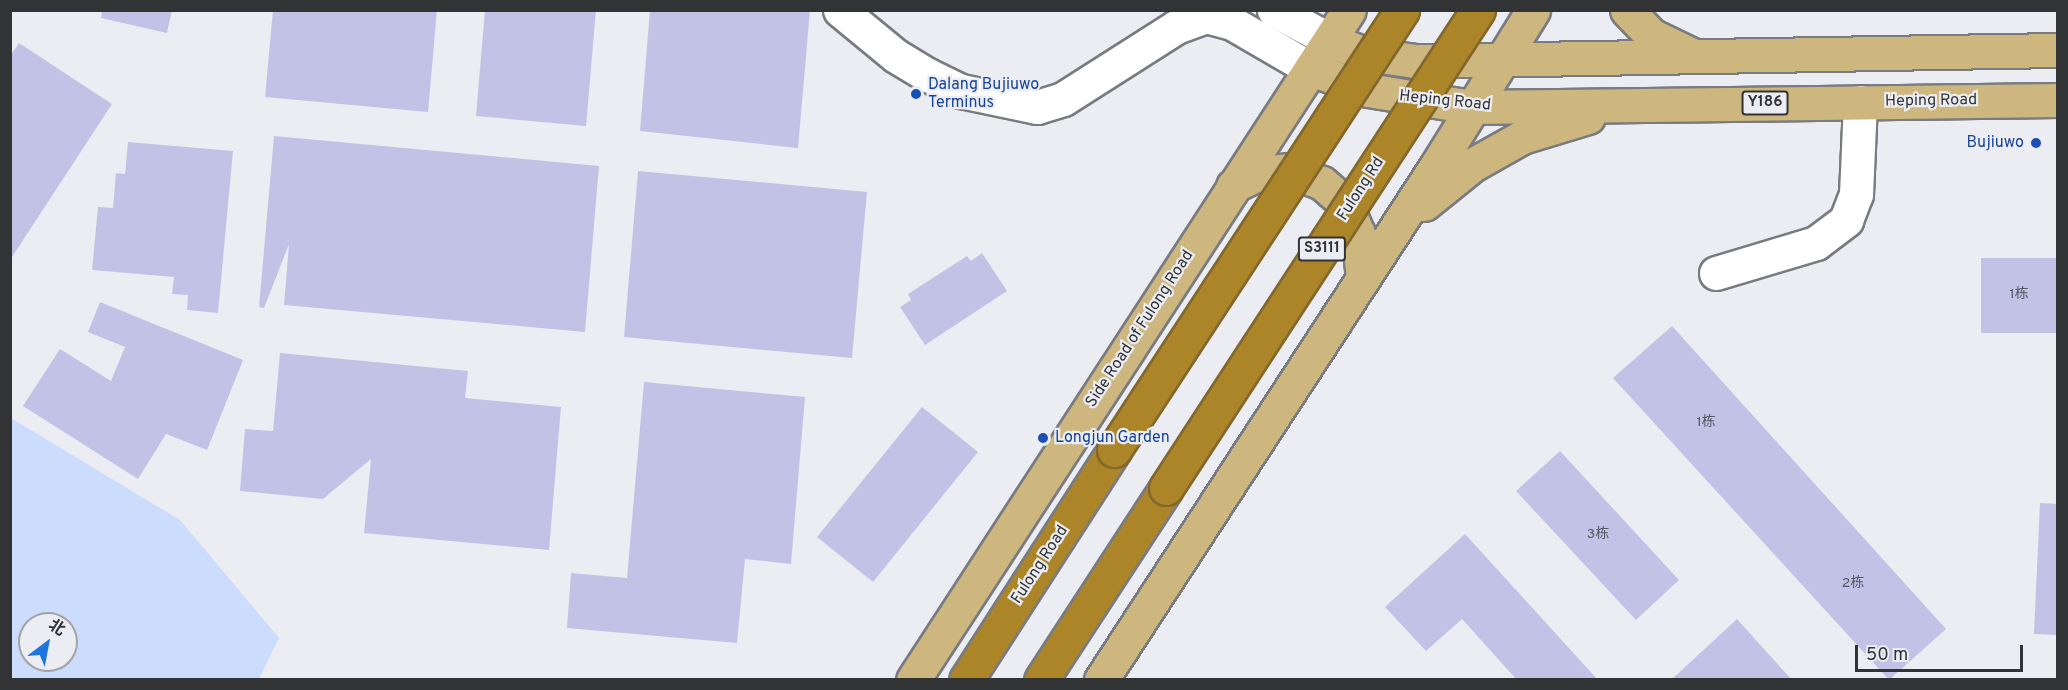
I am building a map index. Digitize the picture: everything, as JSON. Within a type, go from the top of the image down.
[{"type":"highway","name":"Fulong Road","points":[[966,680],[1402,10]]},
{"type":"highway","name":"Fulong Rd","points":[[1041,680],[1478,10]]},
{"type":"main road","name":"Side Road of Fulong Road","points":[[913,680],[1349,10]]},
{"type":"main road","points":[[1101,680],[1385,244],[1533,10]]},
{"type":"main road","points":[[1626,10],[1651,35],[1700,58]]},
{"type":"main road","points":[[1330,40],[1382,57],[1498,62],[2058,50]]},
{"type":"main road","name":"Heping Road","points":[[1311,69],[1368,90],[1472,107],[2058,100]]},
{"type":"main road","points":[[1385,244],[1445,185],[1522,137],[1641,105]]},
{"type":"main road","points":[[1233,186],[1260,173],[1288,170],[1322,183],[1345,203],[1358,232],[1363,278]]},
{"type":"street","points":[[840,10],[896,56],[936,79],[961,91],[1037,107],[1078,66],[1164,10]]},
{"type":"street","points":[[1274,10],[1330,40]]},
{"type":"street","name":"Heping Road","points":[[1037,107],[1063,99],[1176,27],[1206,13],[1232,23],[1311,69]]},
{"type":"street","points":[[1716,273],[1816,243],[1846,220],[1856,194],[1860,102]]},
{"type":"shaded area","points":[[11,418],[180,520],[279,638],[259,679],[11,679]]},
{"type":"building","points":[[102,10],[172,10],[167,33],[101,18]]},
{"type":"building","points":[[273,10],[437,10],[428,112],[265,97]]},
{"type":"building","points":[[485,10],[596,10],[586,126],[476,116]]},
{"type":"building","points":[[650,10],[810,10],[798,148],[640,131]]},
{"type":"building","points":[[19,43],[112,104],[10,260],[10,56]]},
{"type":"building","points":[[274,136],[599,166],[585,332],[284,305],[289,244],[264,308],[259,307]]},
{"type":"building","points":[[128,142],[233,151],[218,313],[187,310],[188,295],[172,294],[174,277],[92,270],[98,207],[113,208],[116,173],[125,174]]},
{"type":"building","points":[[638,171],[867,192],[852,358],[624,337]]},
{"type":"building","points":[[982,253],[1007,291],[925,345],[900,307],[911,300],[908,294],[967,256],[971,261]]},
{"type":"building","points":[[1981,258],[2058,258],[2058,333],[1981,333]]},
{"type":"building","points":[[100,302],[243,360],[207,450],[166,434],[138,479],[23,406],[60,349],[111,381],[125,347],[88,332]]},
{"type":"building","points":[[1672,326],[1946,629],[1889,680],[1613,378]]},
{"type":"building","points":[[280,353],[468,371],[465,398],[561,407],[549,550],[364,533],[371,459],[323,499],[240,491],[245,429],[273,431]]},
{"type":"building","points":[[644,382],[805,397],[791,564],[745,559],[737,643],[567,628],[571,573],[627,578]]},
{"type":"building","points":[[922,407],[978,452],[873,582],[817,537]]},
{"type":"building","points":[[1560,451],[1679,580],[1636,620],[1516,491]]},
{"type":"building","points":[[2040,503],[2058,504],[2058,635],[2034,634]]},
{"type":"building","points":[[1465,534],[1598,680],[1517,680],[1462,619],[1426,651],[1385,607]]},
{"type":"building","points":[[1737,619],[1792,680],[1671,680]]},
{"type":"place","name":"Dalang Bujiuwo Terminus","points":[[916,94]]},
{"type":"place","name":"Bujiuwo","points":[[2036,143]]},
{"type":"place","name":"Longjun Garden","points":[[1043,438]]}]
